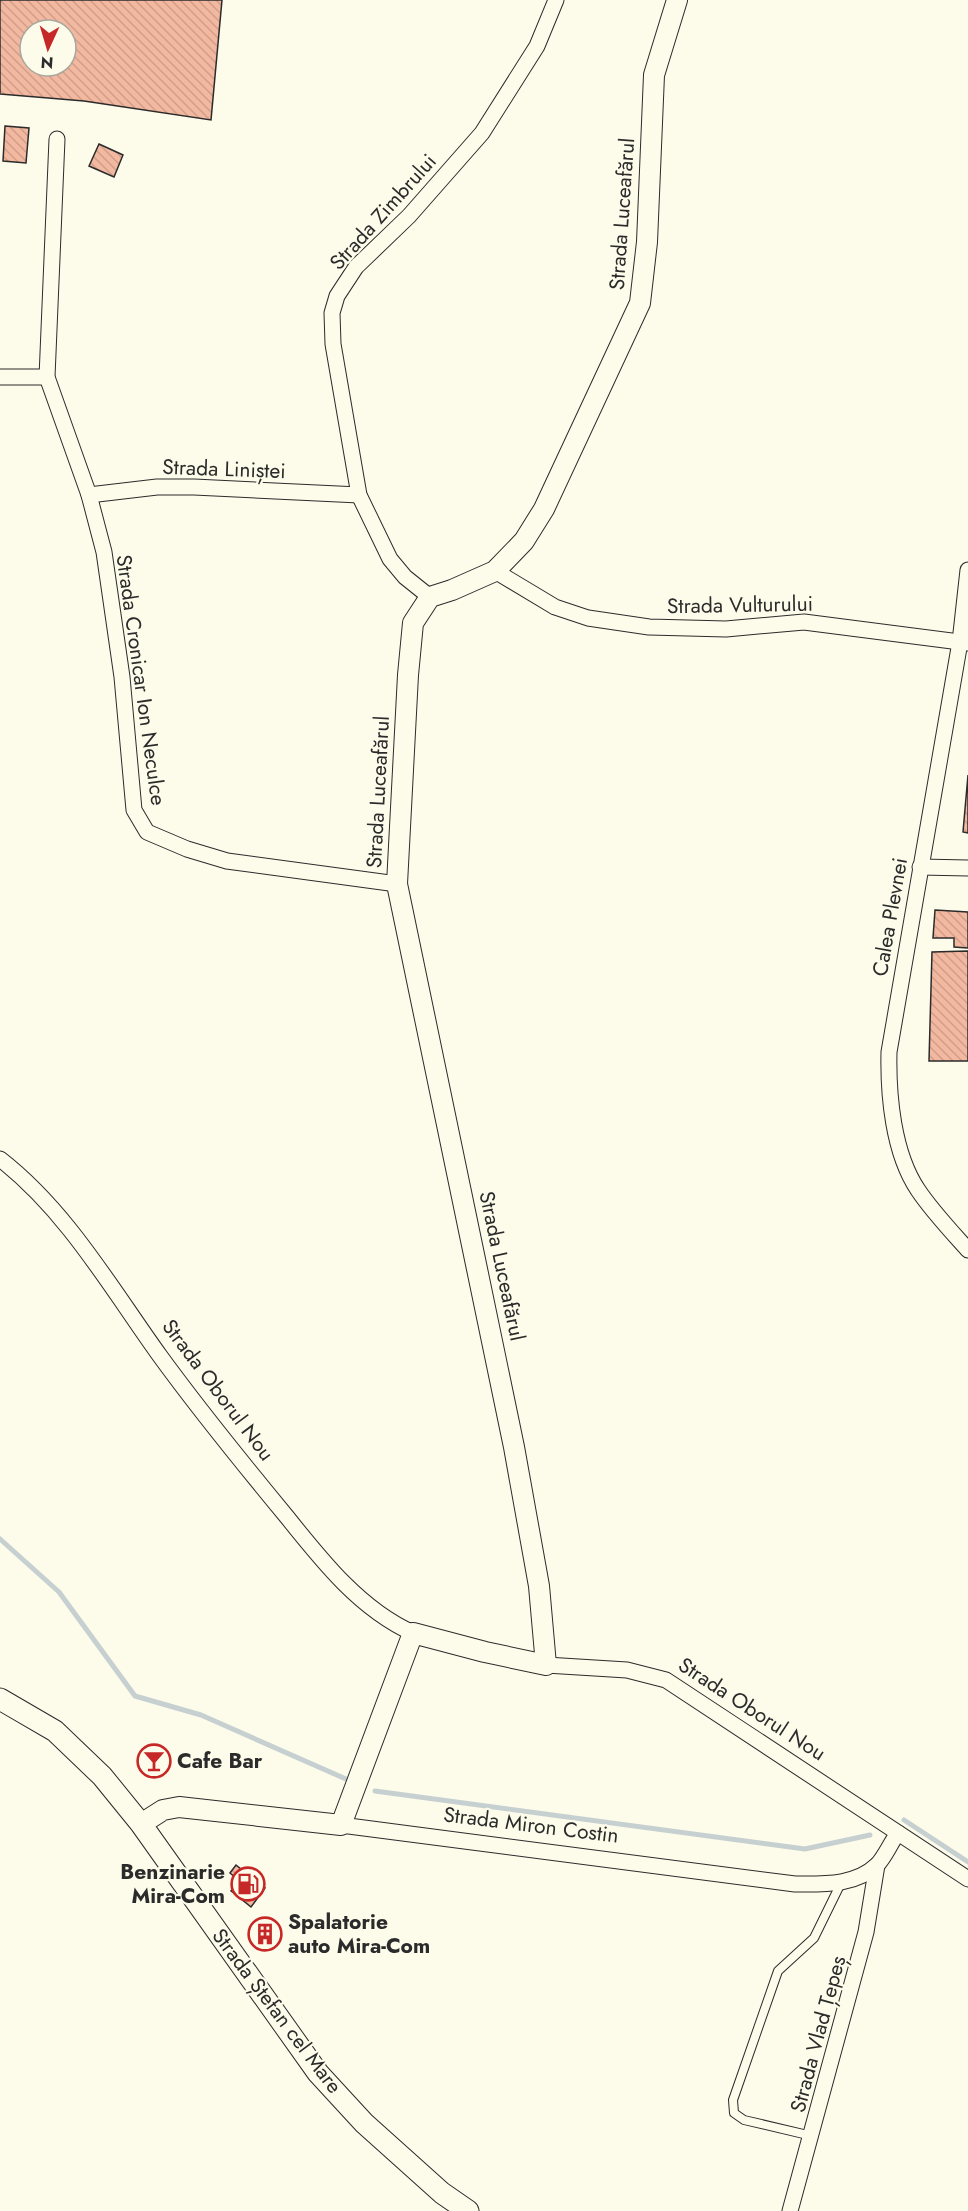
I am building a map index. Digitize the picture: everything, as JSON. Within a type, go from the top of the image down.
[{"type":"main road","name":"Strada Ștefan cel Mare","points":[[0,1699],[54,1731],[102,1776],[141,1824],[318,2073],[364,2123],[442,2193],[468,2211]]},
{"type":"street","name":"Strada Zimbrului","points":[[430,597],[405,578],[390,559],[359,495],[333,344],[332,313],[337,296],[356,267],[409,216],[482,133],[537,46],[556,0]]},
{"type":"street","name":"Strada Luceafărul","points":[[546,1665],[539,1587],[514,1447],[397,884],[408,675],[413,623],[430,597],[495,571],[524,541],[544,509],[640,303],[647,243],[654,75],[677,0]]},
{"type":"street","name":"Strada Cronicar Ion Neculce","points":[[57,139],[47,377],[89,495],[104,552],[122,677],[134,810],[147,832],[187,849],[226,861],[397,884]]},
{"type":"street","points":[[0,377],[47,377]]},
{"type":"street","name":"Strada Liniștei","points":[[89,495],[157,487],[194,487],[359,495]]},
{"type":"street","name":"Calea Plevnei","points":[[968,570],[964,643],[920,867],[889,1052],[888,1092],[899,1144],[917,1189],[968,1250]]},
{"type":"street","name":"Strada Vulturului","points":[[495,571],[555,608],[588,618],[649,627],[726,629],[804,622],[964,643]]},
{"type":"street","points":[[920,867],[968,868]]},
{"type":"street","name":"Strada Oborul Nou","points":[[0,1159],[49,1205],[161,1358],[304,1539],[359,1597],[389,1622],[413,1633],[546,1665],[627,1670],[666,1680],[968,1878]]},
{"type":"street","points":[[341,1825],[413,1633]]},
{"type":"street","name":"Strada Miron Costin","points":[[141,1824],[163,1810],[179,1807],[341,1825],[795,1884],[852,1880],[877,1865],[898,1833]]},
{"type":"street","name":"Strada Vlad Țepeș","points":[[790,2211],[866,1932],[877,1865]]},
{"type":"lane","points":[[812,2136],[744,2120],[734,2112],[733,2100],[778,1971],[814,1938],[841,1882]]},
{"type":"building","points":[[0,0],[222,0],[211,120],[84,101],[0,94]]},
{"type":"building","points":[[5,126],[29,128],[26,163],[3,161]]},
{"type":"building","points":[[99,144],[123,155],[114,177],[89,166]]},
{"type":"building","points":[[968,775],[968,833],[963,832]]},
{"type":"building","points":[[935,910],[968,912],[968,948],[954,947],[954,938],[933,938]]},
{"type":"building","points":[[968,951],[968,1061],[929,1061],[932,952]]},
{"type":"building","name":"Benzinarie Mira-Com","points":[[236,1865],[265,1888],[251,1907],[231,1891],[239,1881],[230,1873]]},
{"type":"building","name":"Spalatorie auto Mira-Com","points":[[264,1925],[274,1934],[266,1943],[256,1934]]},
{"type":"waterway","points":[[0,1539],[59,1592],[135,1696],[201,1715],[346,1779]]},
{"type":"waterway","points":[[375,1791],[805,1849],[870,1835]]},
{"type":"waterway","points":[[904,1820],[968,1862]]},
{"type":"place","name":"Cafe Bar","points":[[154,1761]]},
{"type":"place","name":"Benzinarie Mira-Com","points":[[248,1884]]},
{"type":"place","name":"Spalatorie auto Mira-Com","points":[[265,1934]]}]
